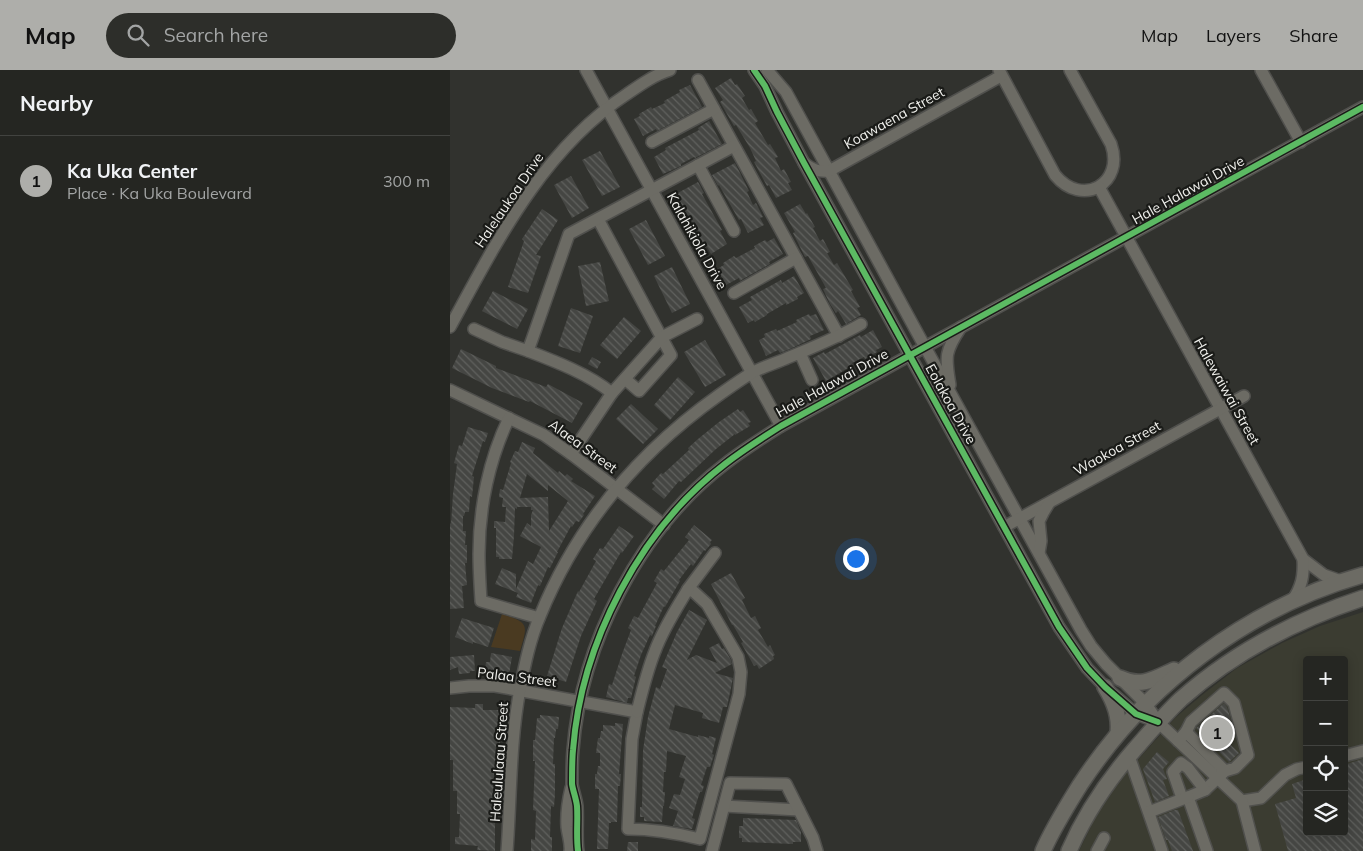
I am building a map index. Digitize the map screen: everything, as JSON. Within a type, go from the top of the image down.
[{"type":"main road","points":[[1043,851],[1070,801],[1096,761],[1118,733],[1164,685],[1191,663],[1245,626],[1292,601],[1341,581],[1363,575]]},
{"type":"main road","points":[[1068,851],[1086,816],[1110,778],[1158,722],[1182,699],[1210,675],[1248,650],[1306,619],[1363,598]]},
{"type":"main road","points":[[1120,678],[1130,683],[1144,682],[1191,663]]},
{"type":"main road","points":[[1105,687],[1114,702],[1118,716],[1118,733]]},
{"type":"street","name":"Kalahikiola Drive","points":[[586,70],[781,426]]},
{"type":"street","name":"Eolakoa Drive","points":[[754,70],[765,86],[804,163],[1059,627],[1087,668],[1105,687],[1182,737],[1221,774],[1242,801]]},
{"type":"street","name":"Eolakoa Drive","points":[[767,70],[786,92],[1081,630],[1092,646],[1120,678],[1141,709]]},
{"type":"street","points":[[778,70],[786,92]]},
{"type":"street","points":[[1070,70],[1111,144],[1115,161],[1113,170],[1108,178],[1099,186],[1126,238]]},
{"type":"street","points":[[1261,70],[1301,142]]},
{"type":"street","name":"Halelaukoa Drive","points":[[450,327],[482,268],[520,206],[545,170],[569,142],[607,108],[640,85],[665,71]]},
{"type":"street","name":"Koawaena Street","points":[[829,171],[1000,73],[1055,175],[1061,182],[1068,187],[1086,191],[1099,186]]},
{"type":"street","points":[[698,80],[839,336]]},
{"type":"street","name":"Hale Halawai Drive","points":[[570,851],[571,845],[567,831],[567,805],[572,784],[576,724],[591,658],[608,613],[642,556],[664,525],[696,489],[724,464],[781,426],[1363,107]]},
{"type":"street","points":[[652,142],[714,109]]},
{"type":"street","points":[[528,352],[570,234],[734,146]]},
{"type":"street","points":[[804,163],[818,171],[829,171],[823,183],[823,197]]},
{"type":"street","points":[[698,166],[734,231]]},
{"type":"street","points":[[598,219],[672,355],[639,391],[625,379]]},
{"type":"street","name":"Halewaiwai Street","points":[[1126,238],[1303,559],[1324,575],[1341,581]]},
{"type":"street","points":[[734,293],[796,258]]},
{"type":"street","points":[[571,454],[612,394],[662,337],[697,319]]},
{"type":"street","name":"Haleululaau Street","points":[[507,851],[514,727],[520,690],[539,618],[574,548],[616,488],[654,448],[698,410],[752,373],[839,336],[861,324]]},
{"type":"street","points":[[951,394],[947,355],[951,343],[962,326]]},
{"type":"street","points":[[474,329],[502,342],[561,364],[602,386],[612,394]]},
{"type":"street","points":[[800,352],[812,380]]},
{"type":"street","name":"Alaea Street","points":[[450,390],[544,435],[664,525]]},
{"type":"street","name":"Waokoa Street","points":[[1004,527],[1244,396]]},
{"type":"street","points":[[509,418],[493,462],[482,508],[479,553],[481,600],[539,618]]},
{"type":"street","points":[[1039,554],[1040,521],[1043,512],[1050,502]]},
{"type":"street","points":[[688,588],[707,604],[738,657],[740,672],[739,694],[700,839],[675,832],[628,829],[632,739],[644,683],[655,651],[669,621],[688,588],[715,553]]},
{"type":"street","points":[[1292,601],[1299,591],[1303,578],[1303,559]]},
{"type":"street","name":"Palaa Street","points":[[450,688],[486,686],[520,690],[637,712]]},
{"type":"street","points":[[1149,812],[1205,790],[1221,774],[1235,768],[1248,755],[1234,703],[1224,692],[1191,722],[1182,737]]},
{"type":"street","points":[[1348,755],[1363,751]]},
{"type":"street","points":[[1129,756],[1162,851]]},
{"type":"street","points":[[1205,790],[1188,768],[1181,763],[1173,772],[1207,851]]},
{"type":"street","points":[[1255,851],[1242,801],[1261,798],[1285,775],[1303,768]]},
{"type":"street","points":[[712,851],[730,783],[786,784],[813,838],[817,851]]},
{"type":"street","name":"Hale Halawai Drive","points":[[572,784],[577,805],[578,851]]},
{"type":"street","points":[[724,806],[799,810]]},
{"type":"street","points":[[1097,851],[1104,838]]},
{"type":"shaded area","points":[[1363,612],[1363,851],[1079,851],[1096,816],[1112,792],[1127,772],[1175,718],[1237,668],[1282,643],[1320,626]]},
{"type":"shaded area","points":[[502,614],[517,620],[524,626],[525,630],[520,651],[491,647]]},
{"type":"building","points":[[731,78],[745,96],[742,98],[758,121],[755,123],[768,145],[770,144],[778,157],[775,158],[781,171],[784,169],[791,182],[788,183],[792,190],[776,198],[754,162],[756,161],[750,148],[720,102],[723,100],[715,88]]},
{"type":"building","points":[[690,85],[702,107],[657,131],[656,129],[643,136],[634,119],[651,107],[652,109],[665,103],[664,101],[680,92],[679,90]]},
{"type":"building","points":[[709,121],[722,144],[663,174],[654,157],[666,150],[665,148],[699,130],[698,128]]},
{"type":"building","points":[[600,151],[620,187],[602,196],[582,160]]},
{"type":"building","points":[[735,163],[749,191],[747,192],[753,205],[756,203],[763,217],[760,218],[764,225],[748,233],[712,175]]},
{"type":"building","points":[[571,176],[589,208],[572,218],[554,185]]},
{"type":"building","points":[[698,182],[727,244],[711,254],[707,247],[705,248],[698,235],[700,234],[692,221],[690,222],[674,195]]},
{"type":"building","points":[[800,204],[815,227],[813,228],[820,241],[823,239],[830,252],[827,253],[834,265],[837,263],[853,290],[851,291],[860,307],[857,308],[861,315],[846,324],[838,311],[836,313],[830,304],[823,289],[826,288],[808,256],[805,257],[793,233],[795,232],[784,213]]},
{"type":"building","points":[[542,209],[558,220],[536,255],[541,256],[528,293],[508,287],[524,241],[522,239]]},
{"type":"building","points":[[646,220],[665,256],[648,265],[629,229]]},
{"type":"building","points":[[774,238],[783,254],[769,262],[770,264],[740,281],[739,278],[726,285],[717,269],[724,265],[723,263],[734,256],[736,258],[755,248],[754,246],[765,240],[767,242]]},
{"type":"building","points":[[600,262],[609,301],[586,306],[578,266]]},
{"type":"building","points":[[672,267],[690,304],[672,313],[654,276]]},
{"type":"building","points":[[794,276],[804,293],[797,297],[798,299],[786,305],[786,303],[755,322],[754,320],[748,323],[739,307],[752,300],[750,297],[781,280],[782,283]]},
{"type":"building","points":[[493,291],[528,309],[517,329],[482,311]]},
{"type":"building","points":[[571,308],[593,316],[580,353],[558,346]]},
{"type":"building","points":[[809,314],[810,316],[816,314],[824,330],[810,336],[811,339],[790,349],[780,353],[778,350],[766,356],[759,340],[765,337],[764,334],[776,329],[777,331]]},
{"type":"building","points":[[624,317],[641,331],[617,359],[600,345]]},
{"type":"building","points":[[873,330],[882,347],[865,359],[864,357],[852,363],[853,365],[826,381],[813,358]]},
{"type":"building","points":[[705,340],[726,375],[705,387],[684,352]]},
{"type":"building","points":[[461,349],[496,366],[496,368],[546,387],[548,384],[583,403],[572,423],[530,401],[492,388],[452,368]]},
{"type":"building","points":[[592,357],[601,362],[597,369],[588,364]]},
{"type":"building","points":[[678,377],[695,392],[670,420],[654,405]]},
{"type":"building","points":[[631,404],[658,429],[643,444],[616,419]]},
{"type":"building","points":[[738,409],[740,412],[743,410],[751,422],[748,423],[750,426],[735,434],[716,449],[681,482],[679,481],[664,499],[652,489],[655,486],[652,483],[661,473],[663,474],[698,439]]},
{"type":"building","points":[[468,427],[488,433],[485,442],[483,441],[472,476],[474,477],[469,512],[465,512],[463,516],[463,531],[466,531],[465,545],[467,545],[467,563],[465,563],[467,585],[462,586],[464,608],[450,609],[450,523],[457,464],[454,463],[459,445],[462,446]]},
{"type":"building","points":[[522,442],[535,448],[533,453],[558,473],[559,471],[565,476],[567,474],[573,479],[571,481],[595,496],[579,522],[576,521],[571,526],[550,568],[548,567],[540,586],[538,585],[531,603],[516,597],[518,593],[495,584],[502,568],[516,574],[516,589],[528,561],[533,564],[541,547],[520,536],[527,523],[531,526],[533,510],[531,510],[531,507],[517,507],[517,509],[515,508],[512,559],[499,559],[499,557],[496,557],[496,528],[494,528],[494,521],[505,522],[506,507],[502,507],[503,498],[499,497],[500,489],[503,490],[510,462],[515,451],[518,452]],"holes":[[[527,474],[548,491],[548,485],[568,501],[549,531],[548,497],[520,498]]]},
{"type":"building","points":[[694,525],[712,540],[711,544],[704,550],[693,566],[691,564],[664,606],[652,636],[650,635],[641,655],[634,676],[636,677],[631,698],[628,698],[627,703],[606,697],[609,684],[612,685],[631,630],[628,628],[634,616],[638,618],[657,583],[654,581],[661,569],[664,571],[689,540],[685,537]]},
{"type":"building","points":[[619,526],[634,536],[621,552],[594,599],[597,601],[581,636],[566,682],[547,676],[562,628],[578,591],[596,561],[593,559],[600,548],[603,549]]},
{"type":"building","points":[[731,573],[745,598],[742,600],[751,618],[755,616],[761,628],[758,630],[775,655],[773,656],[774,659],[759,669],[757,665],[754,666],[741,643],[743,642],[711,584]]},
{"type":"building","points":[[689,610],[707,620],[687,660],[696,655],[717,663],[709,648],[719,643],[722,649],[724,648],[732,664],[715,673],[733,678],[727,707],[723,707],[719,723],[702,718],[703,713],[675,705],[669,729],[698,737],[698,735],[716,738],[712,754],[714,755],[710,767],[707,767],[701,785],[704,786],[702,792],[700,792],[692,818],[695,819],[692,829],[673,826],[678,811],[669,808],[674,794],[680,795],[685,779],[679,777],[686,756],[667,751],[666,772],[664,772],[663,792],[665,792],[662,822],[644,821],[644,817],[640,817],[640,807],[642,807],[643,750],[648,717],[656,687],[660,689],[667,669],[662,667]]},
{"type":"building","points":[[462,618],[494,628],[488,647],[455,637]]},
{"type":"building","points":[[491,653],[512,657],[509,674],[485,670],[486,662],[490,662]]},
{"type":"building","points":[[474,655],[475,671],[459,674],[458,667],[450,670],[450,657]]},
{"type":"building","points":[[1224,703],[1234,731],[1227,738],[1228,742],[1239,753],[1229,762],[1196,728]]},
{"type":"building","points":[[475,704],[483,704],[483,710],[499,710],[499,714],[503,714],[503,727],[500,727],[500,749],[497,749],[498,792],[495,812],[495,851],[477,850],[478,846],[455,844],[455,837],[459,837],[460,814],[457,814],[457,791],[453,791],[453,760],[450,760],[450,707],[475,708]]},
{"type":"building","points":[[540,715],[559,717],[558,729],[556,729],[554,738],[555,794],[554,807],[551,806],[550,837],[552,837],[552,851],[531,851],[531,839],[535,840],[536,811],[533,810],[535,761],[533,761],[533,740],[535,740],[537,718],[540,718]]},
{"type":"building","points":[[615,723],[623,724],[617,822],[609,823],[608,849],[597,849],[599,789],[595,789],[595,774],[597,774],[598,766],[600,766],[600,753],[596,753],[598,738],[600,738],[601,731],[603,731],[603,725],[615,726]]},
{"type":"building","points":[[1157,752],[1169,762],[1163,769],[1167,779],[1163,780],[1169,796],[1155,802],[1143,769]]},
{"type":"building","points":[[1363,759],[1363,851],[1288,851],[1275,804],[1296,798],[1292,784],[1303,780],[1303,836],[1348,836],[1348,764]]},
{"type":"building","points":[[1178,810],[1193,851],[1172,851],[1168,840],[1166,840],[1158,817]]},
{"type":"building","points":[[743,818],[796,820],[801,832],[801,842],[793,842],[793,844],[742,842],[742,838],[739,838],[739,826],[743,826]]},
{"type":"building","points":[[628,842],[638,842],[638,851],[627,851]]},
{"type":"cycle path","points":[[754,70],[765,86],[804,163],[1059,627],[1087,668],[1105,687],[1136,714],[1158,722]]},
{"type":"cycle path","points":[[578,851],[577,806],[572,784],[572,758],[578,710],[588,669],[602,630],[620,591],[642,555],[667,521],[694,491],[725,464],[781,426],[1363,107]]},
{"type":"place","name":"Ka Uka Center","points":[[1217,733]]}]
